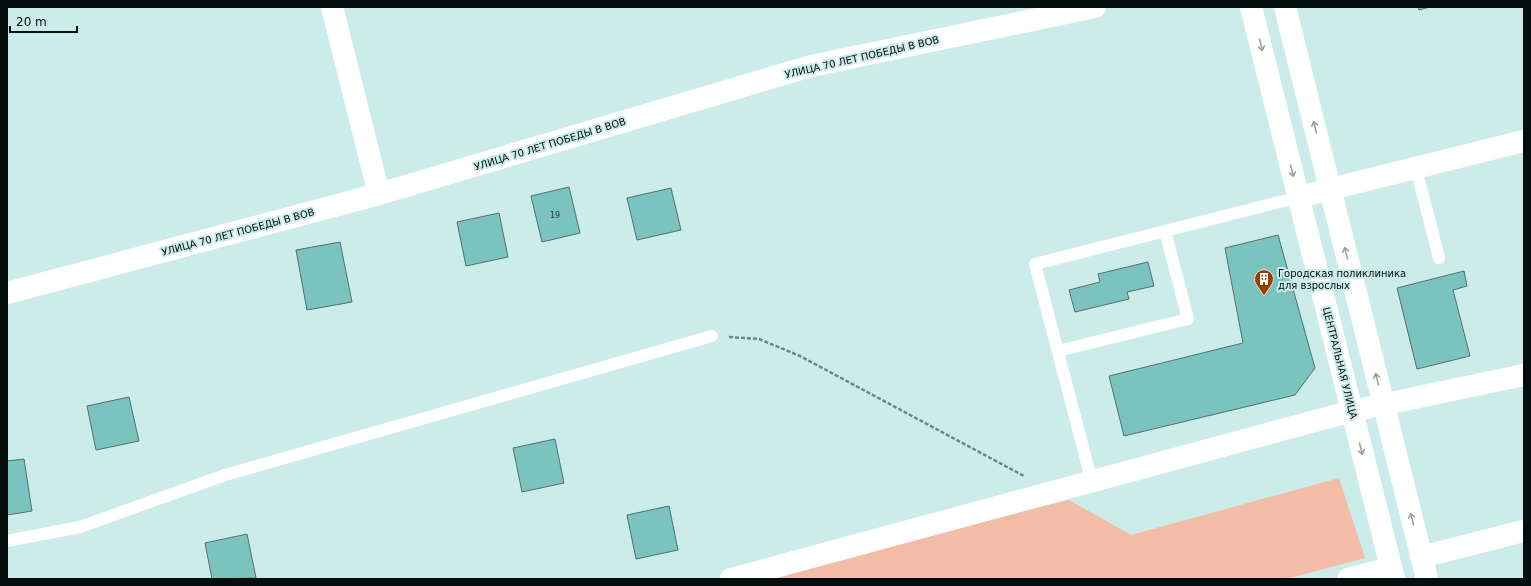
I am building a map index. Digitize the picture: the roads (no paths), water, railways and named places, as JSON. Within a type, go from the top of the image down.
[{"type":"street","points":[[332,7],[379,194]]},
{"type":"street","name":"УЛИЦА 70 ЛЕТ ПОБЕДЫ В ВОВ","points":[[7,293],[379,194],[812,66],[1095,7]]},
{"type":"street","name":"ЦЕНТРАЛЬНАЯ УЛИЦА","points":[[1251,7],[1392,574]]},
{"type":"street","points":[[1285,7],[1427,579]]},
{"type":"street","points":[[1299,197],[1524,141]]},
{"type":"street","points":[[731,579],[1352,411],[1524,375]]},
{"type":"street","points":[[1421,556],[1524,531]]},
{"type":"street","points":[[1348,579],[1392,574]]},
{"type":"lane","points":[[1416,168],[1439,258]]},
{"type":"lane","points":[[1092,482],[1035,264],[1299,197]]},
{"type":"lane","points":[[1058,351],[1188,319],[1165,231]]},
{"type":"lane","points":[[7,541],[80,526],[225,475],[712,336]]},
{"type":"place","name":"Городская поликлиника для взрослых","points":[[1264,296]]}]
